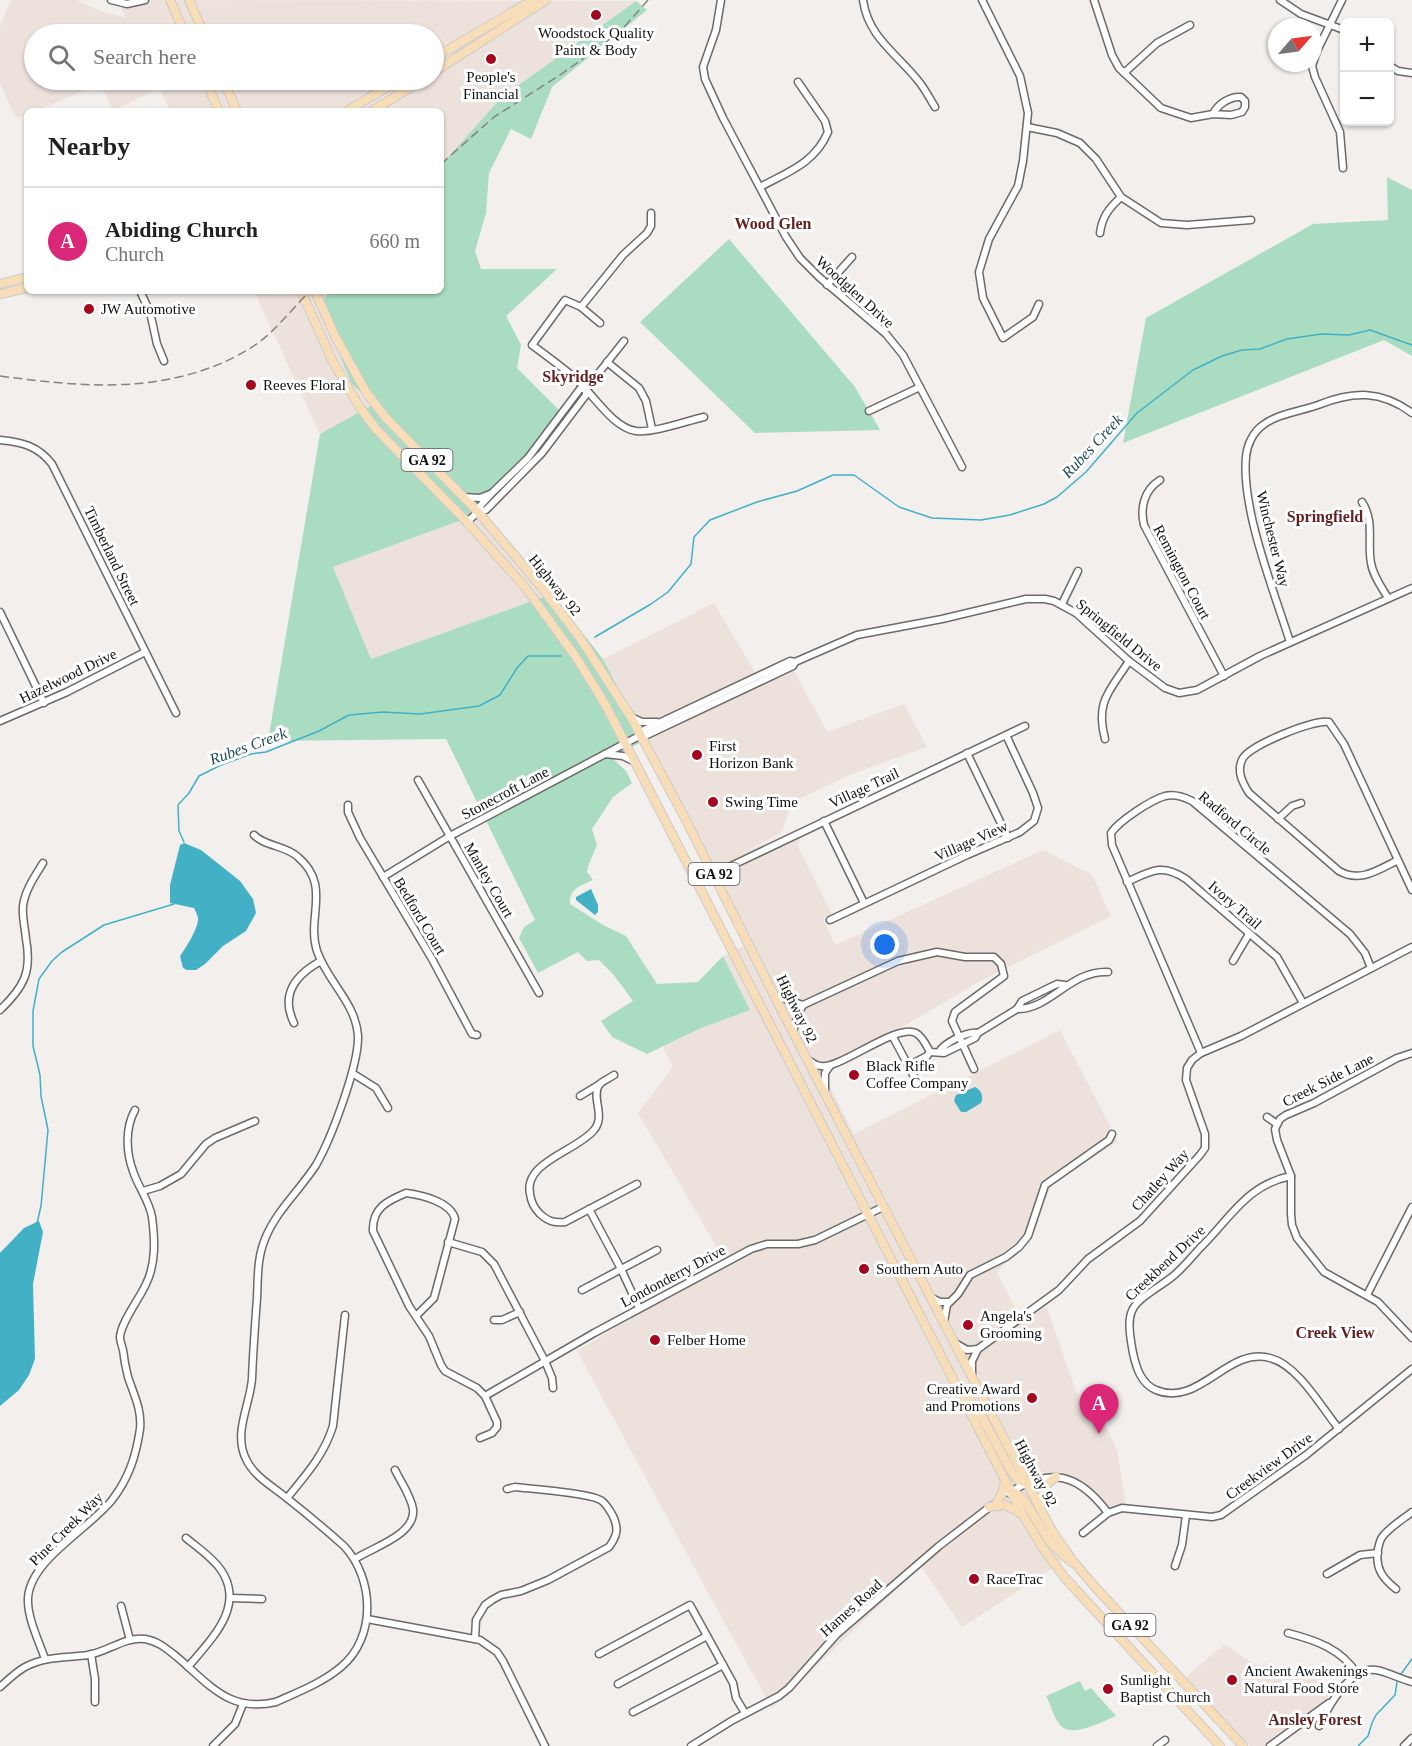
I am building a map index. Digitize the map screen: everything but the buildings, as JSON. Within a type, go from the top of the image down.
[{"type":"main road","points":[[170,0],[181,24]]},
{"type":"main road","points":[[189,0],[200,24]]},
{"type":"main road","points":[[444,52],[533,0]]},
{"type":"main road","points":[[444,66],[546,0]]},
{"type":"main road","points":[[210,90],[218,108]]},
{"type":"main road","points":[[228,90],[236,108]]},
{"type":"main road","points":[[352,108],[382,90]]},
{"type":"main road","points":[[377,108],[406,90]]},
{"type":"main road","points":[[0,284],[24,278]]},
{"type":"main road","points":[[0,294],[24,289]]},
{"type":"main road","name":"Highway 92","points":[[302,294],[348,391],[376,429],[467,522],[525,587],[556,628],[602,699],[1023,1515],[1048,1555],[1071,1585],[1220,1746]]},
{"type":"main road","name":"Highway 92","points":[[316,294],[335,336],[377,408],[478,512],[542,588],[580,638],[631,717],[714,874],[1043,1516],[1077,1566],[1243,1746]]},
{"type":"main road","points":[[324,342],[335,336]]},
{"type":"main road","points":[[953,1378],[973,1403],[1012,1473],[1018,1480],[1026,1483]]},
{"type":"main road","points":[[1043,1516],[1040,1502],[1042,1490],[1056,1477]]},
{"type":"main road","points":[[997,1501],[1002,1494],[1005,1480]]},
{"type":"main road","points":[[1011,1491],[1019,1494],[1025,1500],[1052,1546],[1077,1566]]},
{"type":"main road","points":[[989,1507],[1005,1505],[1017,1509],[1023,1515]]},
{"type":"street","points":[[111,0],[127,4],[145,0]]},
{"type":"street","name":"Woodglen Drive","points":[[721,0],[716,30],[703,67],[705,79],[723,118],[786,237],[800,258],[827,285],[886,334],[903,355],[962,467]]},
{"type":"street","points":[[863,0],[867,16],[880,41],[920,82],[935,107]]},
{"type":"street","points":[[982,0],[1020,76],[1028,113],[1018,186],[989,239],[980,272],[983,298],[1002,338],[1033,317],[1039,304]]},
{"type":"street","points":[[1094,0],[1112,55],[1124,73],[1161,108],[1191,118],[1213,114],[1230,115],[1242,112],[1245,101],[1241,97],[1233,97],[1219,106],[1213,114]]},
{"type":"street","points":[[1280,0],[1301,14],[1340,28]]},
{"type":"street","points":[[1342,0],[1312,66],[1340,132],[1343,168]]},
{"type":"street","points":[[1124,73],[1157,43],[1190,25]]},
{"type":"street","points":[[1394,69],[1412,73]]},
{"type":"street","points":[[760,187],[810,159],[821,147],[828,132],[825,121],[798,82]]},
{"type":"street","points":[[1027,127],[1057,133],[1080,143],[1096,159],[1121,197],[1161,223],[1187,225],[1251,220]]},
{"type":"street","points":[[1100,233],[1101,220],[1121,197]]},
{"type":"street","points":[[581,307],[629,249],[646,233],[651,226],[651,213]]},
{"type":"street","points":[[827,285],[852,257]]},
{"type":"street","points":[[141,294],[150,312],[157,344],[164,361]]},
{"type":"street","points":[[600,323],[581,307],[565,300],[532,345],[586,389],[618,423],[636,431],[705,417]]},
{"type":"street","points":[[467,522],[478,512],[486,510],[542,453],[586,395],[586,389],[624,340]]},
{"type":"street","points":[[607,362],[639,388],[646,401],[652,429]]},
{"type":"street","points":[[869,411],[920,387]]},
{"type":"street","points":[[478,512],[480,506],[528,458],[580,389],[586,389]]},
{"type":"street","name":"Winchester Way","points":[[1290,642],[1253,519],[1246,475],[1249,443],[1263,425],[1278,417],[1351,394],[1386,398],[1412,413]]},
{"type":"street","name":"Timberland Street","points":[[0,440],[19,442],[38,448],[52,464],[176,713]]},
{"type":"street","name":"Remington Court","points":[[1160,480],[1151,486],[1145,498],[1142,513],[1144,525],[1224,676]]},
{"type":"street","points":[[463,497],[480,498],[493,492]]},
{"type":"street","points":[[1362,502],[1367,510],[1371,529],[1371,566],[1388,598]]},
{"type":"street","points":[[1062,604],[1078,572]]},
{"type":"street","name":"Springfield Drive","points":[[641,735],[647,735],[793,666],[795,662],[844,639],[1026,599],[1045,599],[1062,604],[1076,613],[1130,661],[1165,688],[1179,693],[1197,690],[1290,642],[1412,588]]},
{"type":"street","points":[[0,612],[44,703]]},
{"type":"street","name":"Hazelwood Drive","points":[[0,721],[44,703],[145,652]]},
{"type":"street","name":"Springfield Drive","points":[[641,735],[644,730],[790,661],[795,662]]},
{"type":"street","points":[[1105,739],[1101,716],[1107,693],[1130,661]]},
{"type":"street","points":[[631,717],[642,722],[661,722]]},
{"type":"street","points":[[1398,860],[1364,876],[1355,878],[1347,875],[1249,793],[1241,782],[1240,771],[1246,754],[1295,729],[1322,721],[1329,722],[1344,744],[1412,890]]},
{"type":"street","name":"Village Trail","points":[[714,874],[1025,726]]},
{"type":"street","name":"Stonecroft Lane","points":[[383,877],[450,836],[641,735]]},
{"type":"street","name":"Village View","points":[[830,920],[1008,838],[1034,821],[1038,808],[1006,735]]},
{"type":"street","points":[[967,753],[1008,838]]},
{"type":"street","points":[[605,754],[623,756],[632,759],[636,764]]},
{"type":"street","name":"Manley Court","points":[[418,780],[539,993]]},
{"type":"street","name":"Radford Circle","points":[[1201,1053],[1112,845],[1111,833],[1116,826],[1165,796],[1183,797],[1192,801],[1215,819],[1350,934],[1365,953],[1371,968]]},
{"type":"street","points":[[1278,819],[1292,806],[1301,803]]},
{"type":"street","name":"Bedford Court","points":[[348,805],[348,812],[360,838],[432,959],[472,1034],[477,1035]]},
{"type":"street","points":[[824,821],[864,903]]},
{"type":"street","points":[[0,1687],[22,1669],[45,1659],[91,1654],[130,1640],[142,1639],[160,1644],[217,1693],[243,1704],[276,1702],[332,1674],[344,1665],[357,1648],[367,1619],[365,1582],[355,1559],[344,1546],[258,1476],[242,1449],[241,1429],[251,1392],[259,1264],[265,1237],[277,1216],[316,1165],[327,1144],[352,1073],[358,1034],[349,1006],[321,961],[316,948],[314,935],[317,897],[311,873],[304,863],[289,850],[266,843],[254,835]]},
{"type":"street","points":[[0,1010],[17,994],[26,975],[28,951],[23,906],[28,888],[43,863]]},
{"type":"street","name":"Ivory Trail","points":[[1127,882],[1155,870],[1166,869],[1175,872],[1277,957],[1303,1003]]},
{"type":"street","points":[[1233,961],[1250,934]]},
{"type":"street","points":[[1201,1053],[1241,1036],[1412,947]]},
{"type":"street","points":[[793,1032],[797,1016],[803,1005],[898,961],[937,952],[964,957],[994,957],[1001,964],[1004,976],[955,1012],[952,1021],[974,1069]]},
{"type":"street","points":[[294,1023],[287,1006],[292,990],[303,972],[321,961]]},
{"type":"street","points":[[908,1066],[930,1052],[944,1053],[972,1032],[978,1032],[1017,1009],[1025,1009],[1060,992],[1065,985],[1094,971],[1108,972]]},
{"type":"street","points":[[776,996],[803,1005]]},
{"type":"street","points":[[808,1060],[822,1067],[830,1066],[876,1042],[904,1033],[917,1034],[930,1052]]},
{"type":"street","points":[[893,1037],[918,1084]]},
{"type":"street","name":"Chatley Way","points":[[978,1349],[1059,1290],[1088,1259],[1140,1221],[1205,1148],[1205,1134],[1186,1080],[1189,1064],[1201,1053]]},
{"type":"street","name":"Creek Side Lane","points":[[1412,1053],[1397,1058],[1314,1103],[1286,1115],[1275,1129],[1291,1176],[1290,1214],[1297,1238],[1324,1272],[1367,1295],[1388,1311],[1412,1338]]},
{"type":"street","points":[[825,1094],[825,1073],[830,1066]]},
{"type":"street","points":[[352,1073],[376,1088],[388,1107]]},
{"type":"street","points":[[580,1096],[614,1076]]},
{"type":"street","points":[[600,1084],[596,1092],[599,1119],[596,1128],[576,1145],[541,1166],[530,1182],[529,1191],[537,1211],[547,1220],[556,1223],[566,1222],[637,1184]]},
{"type":"street","name":"Pine Creek Way","points":[[45,1659],[28,1600],[33,1581],[38,1571],[57,1551],[111,1503],[126,1479],[136,1455],[141,1420],[136,1393],[127,1374],[120,1336],[146,1284],[155,1243],[152,1215],[133,1171],[128,1145],[130,1118],[135,1110]]},
{"type":"street","points":[[1267,1117],[1277,1124]]},
{"type":"street","points":[[143,1191],[160,1186],[181,1174],[206,1144],[215,1138],[255,1120]]},
{"type":"street","points":[[944,1324],[945,1311],[949,1302],[958,1294],[970,1275],[997,1262],[1018,1247],[1028,1236],[1045,1185],[1109,1140],[1112,1134]]},
{"type":"street","name":"Creekbend Drive","points":[[1291,1176],[1270,1182],[1251,1192],[1174,1275],[1138,1300],[1128,1321],[1135,1364],[1143,1380],[1150,1387],[1165,1393],[1182,1393],[1243,1360],[1257,1357],[1271,1358],[1285,1365],[1298,1377],[1339,1429]]},
{"type":"street","points":[[416,1316],[434,1298],[455,1219],[453,1212],[427,1198],[406,1193],[391,1199],[376,1212],[373,1231],[409,1306],[429,1336],[445,1371],[477,1388],[485,1396],[497,1422],[497,1427],[492,1433],[480,1438]]},
{"type":"street","name":"Londonderry Drive","points":[[485,1396],[639,1308],[751,1249],[767,1244],[798,1244],[810,1241],[883,1207]]},
{"type":"street","points":[[1367,1295],[1412,1207]]},
{"type":"street","points":[[590,1209],[639,1308]]},
{"type":"street","points":[[448,1242],[473,1248],[487,1256],[494,1264],[545,1361],[552,1378],[553,1388]]},
{"type":"street","points":[[582,1290],[657,1250]]},
{"type":"street","points":[[930,1297],[940,1302],[949,1302]]},
{"type":"street","points":[[494,1320],[502,1320],[520,1312]]},
{"type":"street","points":[[287,1498],[314,1466],[333,1426],[345,1315]]},
{"type":"street","points":[[952,1340],[964,1349],[978,1349],[972,1361],[972,1378]]},
{"type":"street","name":"Creekview Drive","points":[[1108,1513],[1122,1508],[1212,1517],[1221,1515],[1339,1429],[1412,1369]]},
{"type":"street","points":[[355,1559],[399,1534],[410,1525],[413,1509],[395,1470]]},
{"type":"street","points":[[1026,1483],[1035,1479],[1056,1477],[1070,1479],[1084,1486],[1108,1513],[1083,1533]]},
{"type":"street","name":"Hames Road","points":[[691,1746],[745,1713],[779,1696],[789,1688],[837,1634],[925,1558],[997,1501],[1026,1483]]},
{"type":"street","points":[[475,1639],[476,1620],[485,1605],[501,1595],[521,1591],[548,1580],[609,1546],[616,1537],[617,1529],[609,1509],[602,1501],[589,1495],[515,1487],[507,1489]]},
{"type":"street","points":[[1396,1589],[1384,1580],[1378,1570],[1378,1553],[1382,1536],[1412,1512]]},
{"type":"street","points":[[1175,1566],[1182,1545],[1186,1515]]},
{"type":"street","points":[[186,1538],[220,1568],[226,1580],[230,1598],[226,1617],[188,1667]]},
{"type":"street","points":[[1327,1574],[1360,1555],[1378,1553]]},
{"type":"street","points":[[230,1598],[262,1599]]},
{"type":"street","points":[[599,1654],[690,1605],[734,1683],[736,1698],[745,1713]]},
{"type":"street","points":[[121,1606],[130,1640]]},
{"type":"street","points":[[367,1619],[475,1639],[490,1646],[497,1652],[545,1746]]},
{"type":"street","points":[[1288,1633],[1310,1638],[1342,1655],[1357,1674]]},
{"type":"street","points":[[618,1684],[707,1636]]},
{"type":"street","points":[[91,1654],[95,1679],[95,1702]]},
{"type":"street","points":[[633,1712],[723,1665]]},
{"type":"street","points":[[1270,1746],[1329,1703],[1357,1674],[1376,1670],[1412,1682]]},
{"type":"street","points":[[1319,1726],[1329,1703]]},
{"type":"street","points":[[213,1746],[235,1724],[243,1704]]},
{"type":"street","points":[[1404,1746],[1412,1738]]},
{"type":"street","points":[[1157,1746],[1165,1740]]},
{"type":"shaded area","points":[[11,0],[76,0],[103,12],[125,17],[118,0],[636,1],[502,97],[444,162],[444,108],[169,108],[160,90],[444,90],[444,24],[24,24],[24,90],[86,90],[43,108],[24,108],[24,116],[16,118],[0,84],[0,26]]},
{"type":"shaded area","points":[[103,90],[155,90],[119,108],[112,108]]},
{"type":"shaded area","points":[[255,294],[328,294],[318,306],[352,384],[374,404],[320,434]]},
{"type":"shaded area","points":[[478,514],[552,594],[371,659],[333,567]]},
{"type":"shaded area","points":[[714,603],[759,679],[790,663],[827,732],[904,704],[927,747],[849,775],[791,803],[782,832],[739,855],[799,828],[800,842],[797,845],[832,914],[823,918],[835,945],[1043,850],[1092,875],[1111,916],[982,980],[823,1073],[854,1134],[1060,1030],[1118,1141],[1051,1186],[1032,1234],[997,1273],[1024,1324],[1046,1305],[1080,1403],[1100,1414],[1117,1450],[1126,1506],[1103,1507],[1087,1488],[1067,1476],[1021,1483],[1075,1554],[962,1627],[921,1566],[772,1708],[577,1351],[680,1288],[728,1266],[638,1113],[673,1067],[663,1047],[701,1028],[750,1010],[723,956],[750,943],[603,659]]},
{"type":"shaded area","points":[[1224,1644],[1255,1665],[1315,1669],[1331,1703],[1275,1746],[1250,1746],[1184,1679]]},
{"type":"green space","points":[[636,1],[647,10],[552,87],[531,139],[511,129],[489,173],[486,213],[475,251],[481,269],[557,269],[506,316],[521,345],[517,368],[568,419],[478,514],[333,567],[371,659],[552,594],[603,659],[645,740],[612,758],[626,771],[632,783],[613,797],[592,829],[597,845],[587,872],[593,880],[580,886],[571,894],[570,904],[603,925],[626,936],[657,984],[698,982],[723,956],[750,1010],[701,1028],[647,1054],[612,1037],[601,1021],[633,1001],[613,974],[599,960],[587,961],[578,952],[538,973],[519,938],[524,927],[535,920],[446,739],[268,741],[320,434],[374,404],[352,384],[318,306],[328,294],[444,294],[444,162],[502,97]]},
{"type":"green space","points":[[1387,177],[1412,190],[1412,356],[1384,340],[1123,443],[1146,318],[1313,224],[1388,220]]},
{"type":"green space","points":[[729,239],[855,387],[880,430],[755,433],[640,322]]},
{"type":"green space","points":[[1080,1681],[1085,1691],[1091,1688],[1116,1716],[1080,1729],[1066,1729],[1061,1726],[1046,1696]]},
{"type":"water","points":[[184,843],[201,850],[240,881],[253,899],[256,913],[246,931],[223,946],[196,970],[183,968],[180,956],[194,932],[198,922],[197,914],[194,908],[170,903],[170,885],[180,845]]},
{"type":"water","points":[[591,889],[598,905],[598,912],[595,915],[576,900],[576,897]]},
{"type":"water","points":[[975,1087],[981,1093],[981,1103],[966,1112],[961,1112],[954,1101],[956,1095]]},
{"type":"water","points":[[39,1221],[43,1232],[33,1284],[35,1359],[29,1375],[19,1390],[0,1406],[0,1253],[24,1228]]},
{"type":"waterway","name":"Rubes Creek","points":[[595,637],[668,592],[691,564],[694,537],[710,520],[757,502],[797,491],[833,475],[854,475],[899,507],[932,518],[981,520],[1010,515],[1044,504],[1057,497],[1086,472],[1137,413],[1193,370],[1222,356],[1242,350],[1260,349],[1287,339],[1321,334],[1349,335],[1370,330],[1412,345]]},
{"type":"waterway","name":"Rubes Creek","points":[[184,842],[179,831],[178,805],[189,793],[199,776],[221,765],[251,754],[266,752],[319,731],[349,715],[383,712],[420,714],[479,706],[500,695],[517,668],[528,656],[561,656]]},
{"type":"waterway","name":"Rubes Creek","points":[[37,1223],[41,1206],[48,1130],[33,1046],[33,1011],[39,979],[62,952],[104,925],[174,904]]},
{"type":"waterway","points":[[1401,1674],[1412,1659]]},
{"type":"waterway","points":[[1358,1746],[1368,1736],[1376,1715],[1395,1695],[1397,1682]]},
{"type":"railway","points":[[444,161],[494,117],[605,43],[626,25],[648,0]]},
{"type":"railway","points":[[0,376],[56,383],[112,385],[167,380],[195,373],[228,360],[258,343],[307,294]]},
{"type":"place","name":"Woodstock Quality Paint & Body","points":[[596,15]]},
{"type":"place","name":"People's Financial","points":[[491,59]]},
{"type":"place","name":"JW Automotive","points":[[89,309]]},
{"type":"place","name":"Reeves Floral","points":[[251,385]]},
{"type":"place","name":"First Horizon Bank","points":[[697,755]]},
{"type":"place","name":"Swing Time","points":[[713,802]]},
{"type":"place","name":"Black Rifle Coffee Company","points":[[854,1075]]},
{"type":"place","name":"Southern Auto","points":[[864,1269]]},
{"type":"place","name":"Angela's Grooming","points":[[968,1325]]},
{"type":"place","name":"Felber Home","points":[[655,1340]]},
{"type":"place","name":"Creative Award and Promotions","points":[[1032,1398]]},
{"type":"place","name":"Abiding Church","points":[[1099,1434]]},
{"type":"place","name":"RaceTrac","points":[[974,1579]]},
{"type":"place","name":"Ancient Awakenings Natural Food Store","points":[[1232,1680]]},
{"type":"place","name":"Sunlight Baptist Church","points":[[1108,1689]]},
{"type":"district","name":"Wood Glen","points":[[773,223]]},
{"type":"district","name":"Skyridge","points":[[573,376]]},
{"type":"district","name":"Springfield","points":[[1325,516]]},
{"type":"district","name":"Creek View","points":[[1335,1332]]},
{"type":"district","name":"Ansley Forest","points":[[1315,1719]]}]
